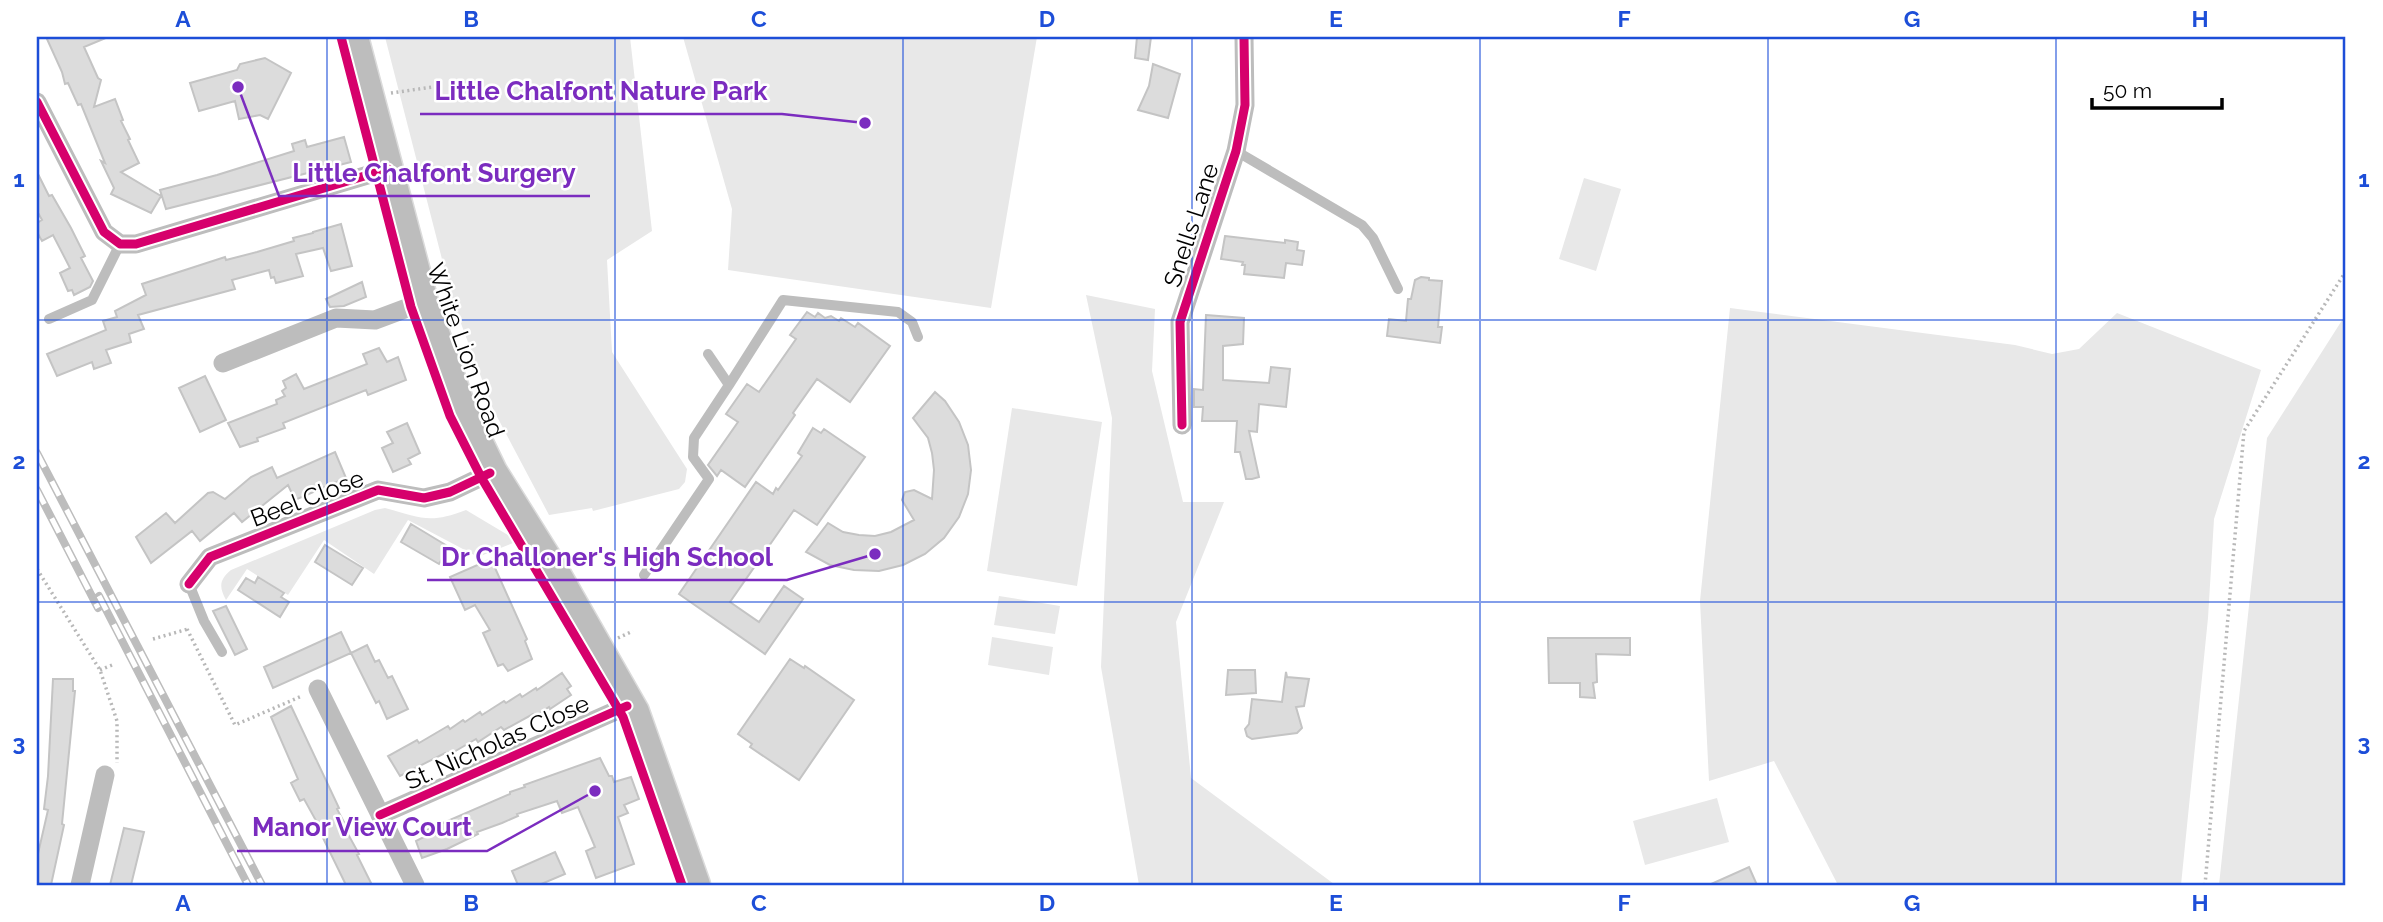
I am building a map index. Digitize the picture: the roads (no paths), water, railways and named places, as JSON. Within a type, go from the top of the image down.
[{"type":"main road","name":"White Lion Road","points":[[353,37],[423,302],[460,406],[492,471],[549,563],[629,705],[695,885]]},
{"type":"street","name":"Snells Lane","points":[[1182,425],[1180,322],[1236,151],[1245,105],[1244,37]]},
{"type":"street","points":[[37,102],[104,232],[120,244],[136,244],[388,169]]},
{"type":"street","points":[[223,363],[336,318],[375,320],[423,302]]},
{"type":"street","name":"Beel Close","points":[[189,584],[210,557],[378,489],[424,498],[450,492],[492,471]]},
{"type":"street","points":[[318,690],[415,885]]},
{"type":"street","name":"St. Nicholas Close","points":[[380,815],[629,705]]},
{"type":"street","points":[[80,885],[105,775]]},
{"type":"lane","points":[[1236,151],[1362,225],[1373,238],[1398,289]]},
{"type":"lane","points":[[50,319],[92,300],[120,244]]},
{"type":"lane","points":[[644,575],[709,479],[693,457],[694,438],[783,300],[898,312],[912,322],[918,337]]},
{"type":"lane","points":[[708,355],[729,385]]},
{"type":"lane","points":[[189,584],[204,621],[222,652]]},
{"type":"railway","points":[[37,453],[262,885]]},
{"type":"railway","points":[[37,490],[98,608]]},
{"type":"railway","points":[[99,596],[248,885]]},
{"type":"place","name":"Little Chalfont Surgery","points":[[238,87]]},
{"type":"place","name":"Little Chalfont Nature Park","points":[[865,123]]},
{"type":"place","name":"Dr Challoner's High School","points":[[875,554]]},
{"type":"place","name":"Manor View Court","points":[[595,791]]}]
